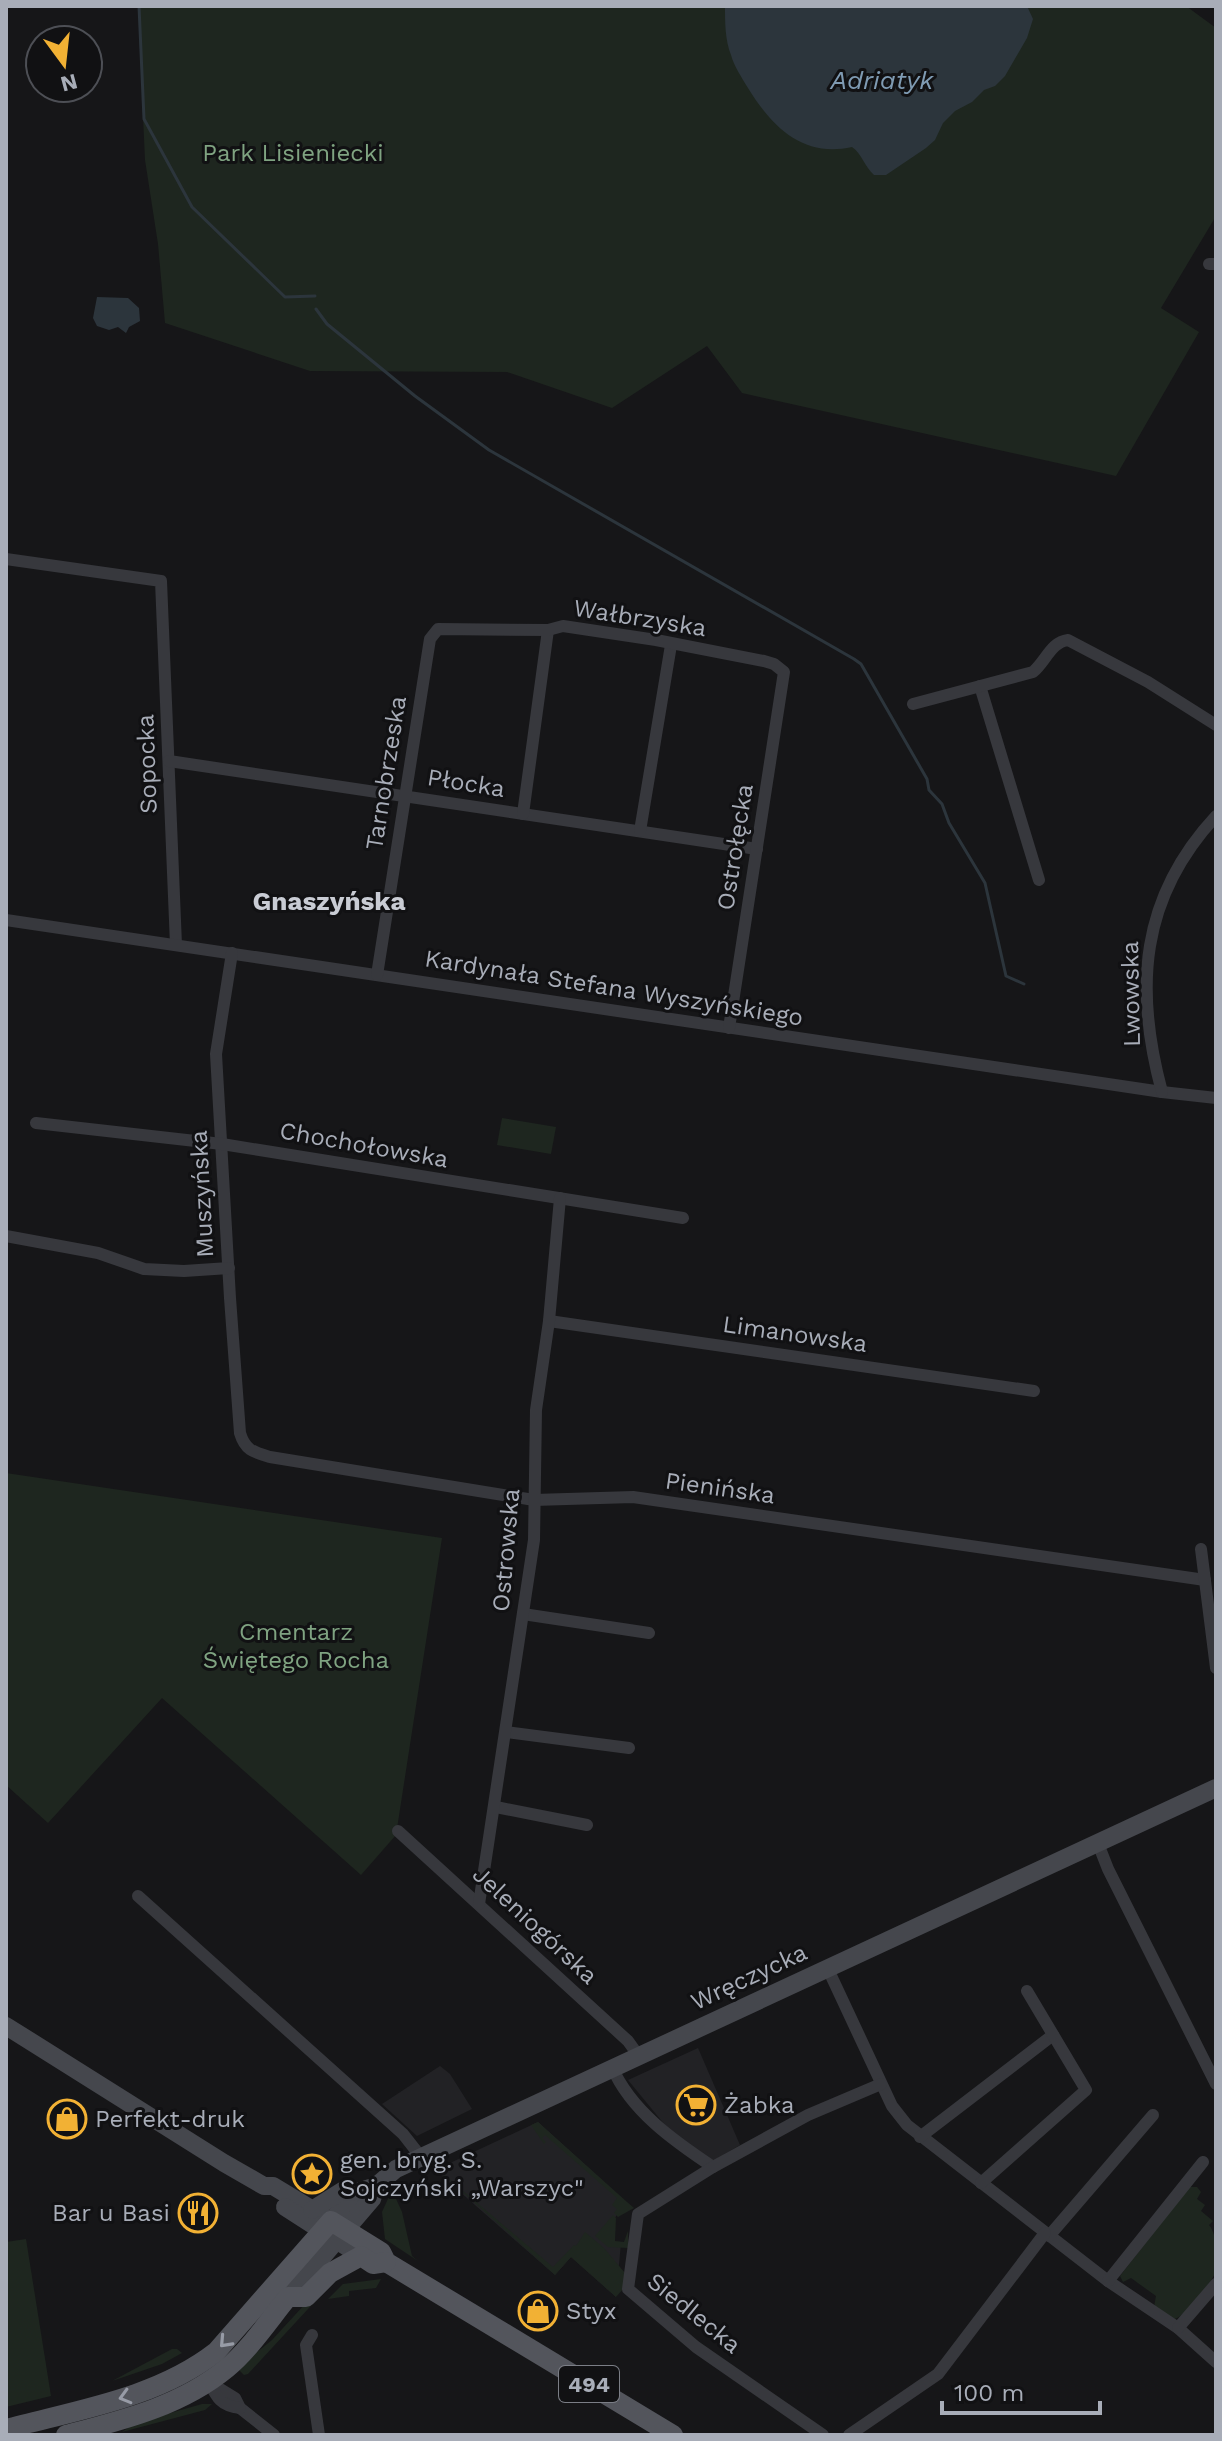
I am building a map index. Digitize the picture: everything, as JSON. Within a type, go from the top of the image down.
[{"type":"main road","name":"Wręczycka","points":[[312,2210],[342,2191],[357,2192],[376,2186],[396,2169],[421,2157],[1216,1788]]},
{"type":"main road","points":[[6,2026],[264,2186],[273,2186],[312,2210],[333,2231]]},
{"type":"main road","points":[[264,2186],[267,2195],[333,2231]]},
{"type":"main road","name":"Wręczycka","points":[[333,2231],[372,2199],[376,2186]]},
{"type":"main road","points":[[6,2429],[230,2366],[288,2297],[357,2192]]},
{"type":"main road","points":[[66,2435],[166,2405],[203,2374],[216,2352],[333,2231]]},
{"type":"main road","name":"494","points":[[333,2231],[373,2264],[386,2262]]},
{"type":"main road","name":"494","points":[[333,2231],[381,2252],[386,2262],[673,2435]]},
{"type":"main road","points":[[288,2297],[306,2297],[330,2273],[361,2256]]},
{"type":"street","name":"Sopocka","points":[[6,559],[161,581],[176,945]]},
{"type":"street","name":"Wałbrzyska","points":[[438,629],[548,630],[563,626],[764,661],[784,672]]},
{"type":"street","name":"Tarnobrzeska","points":[[377,975],[430,639],[438,629]]},
{"type":"street","points":[[523,814],[548,630]]},
{"type":"street","points":[[913,704],[1033,672],[1054,645],[1068,640],[1148,682],[1216,725]]},
{"type":"street","points":[[640,831],[671,645]]},
{"type":"street","name":"Ostrołęcka","points":[[729,1028],[784,672]]},
{"type":"street","points":[[980,686],[1039,880]]},
{"type":"street","name":"Płocka","points":[[169,761],[757,849]]},
{"type":"street","name":"Lwowska","points":[[1162,1092],[1150,1032],[1149,938],[1159,903],[1172,874],[1216,816]]},
{"type":"street","name":"Kardynała Stefana Wyszyńskiego","points":[[6,920],[1216,1098]]},
{"type":"street","name":"Muszyńska","points":[[232,953],[216,1054],[240,1433]]},
{"type":"street","name":"Chochołowska","points":[[36,1123],[222,1144],[683,1218]]},
{"type":"street","name":"Ostrowska","points":[[479,1904],[534,1540],[536,1410],[549,1321],[560,1198]]},
{"type":"street","points":[[6,1236],[98,1253],[152,1271],[229,1268]]},
{"type":"street","name":"Limanowska","points":[[549,1321],[1034,1391]]},
{"type":"street","name":"Pienińska","points":[[240,1433],[249,1451],[270,1457],[534,1500],[633,1497],[1205,1580]]},
{"type":"street","points":[[1201,1549],[1216,1668]]},
{"type":"street","points":[[523,1614],[649,1633]]},
{"type":"street","points":[[506,1732],[629,1748]]},
{"type":"street","points":[[496,1807],[587,1825]]},
{"type":"street","name":"Jeleniogórska","points":[[398,1831],[635,2047],[638,2055]]},
{"type":"street","points":[[1097,1841],[1108,1869],[1216,2084]]},
{"type":"street","points":[[138,1896],[403,2134],[421,2157]]},
{"type":"street","points":[[827,1967],[899,2116],[920,2137],[1108,2281],[1178,2328],[1216,2362]]},
{"type":"street","points":[[981,2183],[1086,2090],[1027,1991]]},
{"type":"street","points":[[920,2137],[1053,2035]]},
{"type":"street","points":[[612,2067],[626,2093],[669,2137],[713,2167]]},
{"type":"street","name":"Siedlecka","points":[[823,2435],[696,2347],[628,2289],[638,2214],[713,2167],[808,2115],[881,2084]]},
{"type":"street","points":[[849,2435],[938,2374],[1047,2234],[1153,2115]]},
{"type":"street","points":[[1108,2281],[1203,2162]]},
{"type":"street","points":[[1178,2328],[1216,2284]]},
{"type":"street","points":[[312,2335],[306,2345],[319,2435]]},
{"type":"street","points":[[203,2374],[235,2398],[240,2408],[274,2435]]},
{"type":"shaded area","points":[[698,2048],[740,2145],[711,2162],[674,2136],[628,2080]]},
{"type":"shaded area","points":[[440,2066],[450,2074],[472,2109],[417,2136],[382,2104]]},
{"type":"shaded area","points":[[538,2122],[625,2201],[615,2218],[613,2242],[621,2243],[616,2297],[571,2257],[555,2275],[435,2170]]},
{"type":"green space","name":"Park Lisieniecki","points":[[138,6],[1186,6],[1216,28],[1216,216],[1161,308],[1199,332],[1116,476],[742,393],[707,346],[612,408],[507,372],[310,371],[165,323],[158,244],[145,160]]},
{"type":"green space","points":[[502,1118],[556,1127],[551,1154],[497,1145]]},
{"type":"green space","name":"Cmentarz Świętego Rocha","points":[[6,1473],[442,1538],[396,1835],[361,1875],[162,1698],[48,1823],[6,1785]]},
{"type":"green space","points":[[538,2122],[634,2208],[618,2217],[614,2213],[617,2209],[612,2205],[617,2198],[545,2135],[542,2138],[546,2142],[544,2144],[531,2125]]},
{"type":"green space","points":[[437,2169],[553,2267],[576,2246],[585,2232],[604,2248],[625,2273],[624,2288],[616,2297],[571,2257],[555,2275]]},
{"type":"green space","points":[[1189,2187],[1197,2187],[1201,2192],[1197,2199],[1205,2205],[1201,2211],[1213,2221],[1209,2225],[1216,2241],[1217,2262],[1215,2273],[1203,2292],[1184,2313],[1174,2319],[1154,2307],[1156,2296],[1131,2278],[1123,2282],[1120,2276]]},
{"type":"green space","points":[[392,2190],[402,2212],[412,2256],[418,2261],[385,2239],[382,2212]]},
{"type":"green space","points":[[613,2215],[616,2218],[615,2241],[624,2242],[628,2231],[628,2248],[608,2247],[595,2236]]},
{"type":"green space","points":[[26,2239],[51,2396],[6,2407],[6,2242]]},
{"type":"green space","points":[[328,2279],[332,2283],[244,2375],[237,2368],[272,2340]]},
{"type":"green space","points":[[381,2279],[376,2288],[349,2291],[349,2296],[328,2299],[343,2284]]},
{"type":"green space","points":[[172,2349],[182,2353],[162,2364],[112,2381]]},
{"type":"green space","points":[[212,2404],[205,2410],[122,2432],[135,2423]]},
{"type":"water","name":"Adriatyk","points":[[725,6],[1027,6],[1033,19],[1027,38],[1005,76],[995,86],[984,90],[972,102],[955,111],[926,148],[886,175],[874,175],[852,147],[818,148],[804,143],[767,115],[732,59],[726,37]]},
{"type":"water","points":[[97,297],[128,298],[139,308],[140,321],[129,327],[126,333],[118,327],[109,330],[97,326],[93,318]]},
{"type":"waterway","points":[[139,6],[144,119],[192,207],[285,297],[315,296]]},
{"type":"waterway","points":[[316,309],[327,324],[415,396],[489,450],[861,664],[927,779],[929,790],[942,804],[949,823],[985,883],[1006,976],[1024,984]]},
{"type":"place","name":"Żabka","points":[[696,2105]]},
{"type":"place","name":"Perfekt-druk","points":[[67,2119]]},
{"type":"place","name":"gen. bryg. S. Sojczyński „Warszyc\"","points":[[312,2174]]},
{"type":"place","name":"Bar u Basi","points":[[198,2213]]},
{"type":"place","name":"Styx","points":[[538,2311]]},
{"type":"district","name":"Gnaszyńska","points":[[329,901]]}]
